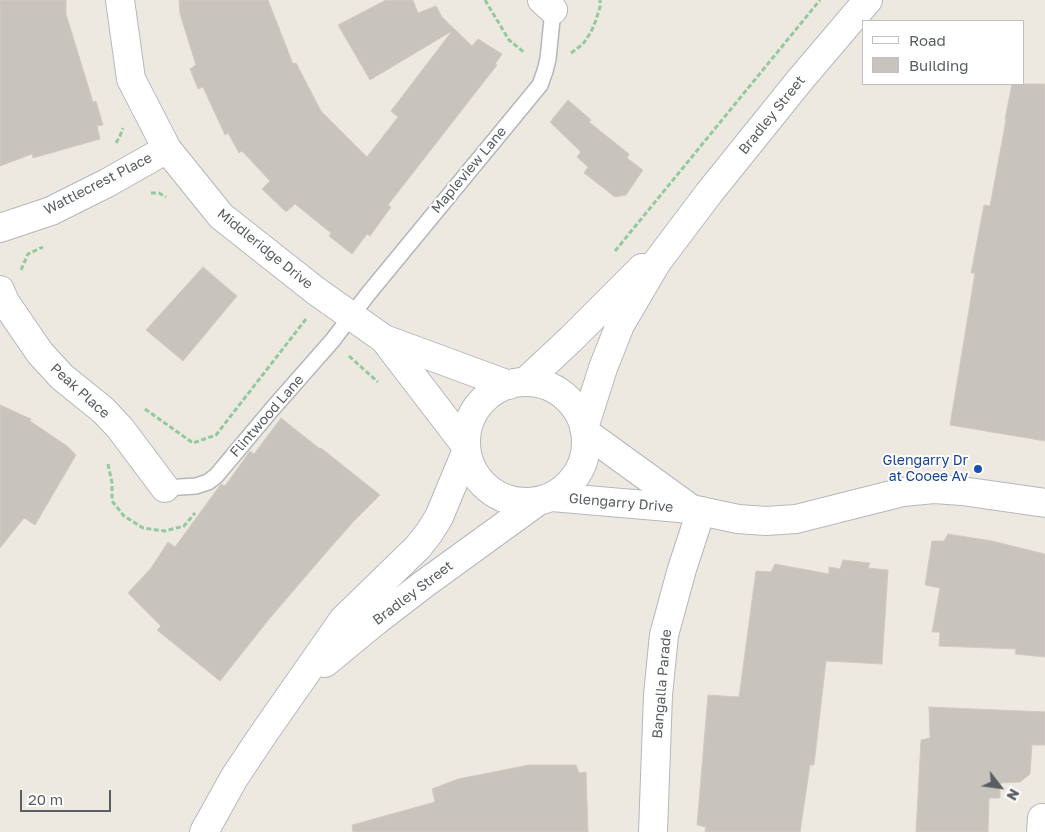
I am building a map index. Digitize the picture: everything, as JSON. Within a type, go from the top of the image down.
[{"type":"street","name":"Middleridge Drive","points":[[120,0],[131,80],[167,149],[220,216],[316,291],[384,339],[517,383]]},
{"type":"street","name":"Bradley Street","points":[[584,430],[603,368],[620,326],[657,262],[800,80],[868,0]]},
{"type":"street","name":"Wattlecrest Place","points":[[0,228],[51,211],[107,183],[167,149]]},
{"type":"street","name":"Bradley Street","points":[[517,383],[571,339],[679,232]]},
{"type":"street","name":"Peak Place","points":[[0,290],[5,302],[40,353],[62,377],[103,410],[120,428],[166,488]]},
{"type":"street","name":"Middleridge Drive","points":[[384,339],[466,449]]},
{"type":"street","points":[[517,383],[540,384],[556,390],[568,400],[578,413],[584,430],[586,445],[579,470],[563,490],[544,499],[523,503],[497,496],[486,488],[477,478],[470,465],[466,449],[466,433],[476,408],[496,390],[517,383]]},
{"type":"street","name":"Glengarry Drive","points":[[584,430],[696,510]]},
{"type":"street","name":"Bradley Street","points":[[204,832],[234,778],[343,620],[418,547],[429,533],[439,517],[466,449]]},
{"type":"street","name":"Glengarry Drive","points":[[544,499],[696,510],[738,519],[766,521],[796,518],[902,492],[934,489],[962,491],[1045,503]]},
{"type":"street","name":"Bradley Street","points":[[294,690],[337,652],[424,584],[544,499]]},
{"type":"street","name":"Bangalla Parade","points":[[653,832],[658,694],[664,634],[696,510]]},
{"type":"lane","name":"Mapleview Lane","points":[[352,316],[374,286],[540,85],[548,59],[548,5]]},
{"type":"lane","name":"Flintwood Lane","points":[[166,488],[196,486],[208,482],[216,476],[352,316]]},
{"type":"path","points":[[614,252],[820,0]]},
{"type":"path","points":[[114,146],[124,125]]},
{"type":"path","points":[[148,193],[159,193],[172,200]]},
{"type":"path","points":[[21,270],[28,254],[44,247]]},
{"type":"path","points":[[300,314],[382,387]]},
{"type":"path","points":[[145,409],[193,443],[216,435],[306,320]]},
{"type":"path","points":[[107,457],[112,483],[112,501],[124,516],[142,528],[165,532],[184,526],[196,513]]},
{"type":"building","points":[[0,0],[66,0],[66,14],[93,102],[96,101],[103,125],[97,126],[100,139],[33,158],[32,154],[0,166]]},
{"type":"building","points":[[179,0],[268,0],[293,64],[296,63],[321,111],[367,157],[398,117],[391,111],[452,31],[370,80],[338,25],[386,0],[413,0],[418,13],[436,6],[442,17],[472,46],[478,39],[502,54],[495,64],[497,65],[388,205],[391,207],[370,236],[367,234],[352,254],[329,236],[331,233],[295,204],[286,212],[262,189],[270,181],[242,151],[239,153],[228,133],[225,135],[203,87],[198,89],[190,69],[196,65],[180,14]]},
{"type":"building","points":[[1045,84],[1045,441],[950,425],[975,273],[971,273],[984,205],[990,206],[1012,85]]},
{"type":"building","points":[[568,100],[591,120],[589,122],[629,154],[627,158],[643,170],[626,195],[615,197],[584,173],[588,167],[577,157],[581,152],[550,122]]},
{"type":"building","points":[[203,267],[237,296],[183,361],[146,330]]},
{"type":"building","points":[[0,405],[31,419],[30,421],[67,446],[76,455],[35,525],[24,518],[0,548]]},
{"type":"building","points":[[281,418],[380,495],[324,555],[270,618],[220,681],[157,630],[161,626],[128,593],[151,568],[168,542],[175,547],[221,484],[225,486],[250,451],[254,454]]},
{"type":"building","points":[[948,534],[992,541],[1045,554],[1045,657],[1015,654],[1016,649],[939,646],[940,632],[932,632],[940,588],[925,585],[932,541],[944,541]]},
{"type":"building","points":[[843,560],[870,563],[868,568],[888,570],[882,664],[826,661],[814,765],[810,765],[800,832],[705,832],[706,827],[697,825],[708,695],[739,697],[756,571],[771,572],[775,564],[829,574],[829,567],[840,569]]},
{"type":"building","points":[[929,707],[1045,712],[1045,745],[1032,745],[1030,774],[1020,782],[1000,783],[1000,798],[989,798],[988,832],[916,832],[921,740],[930,738]]},
{"type":"building","points":[[529,765],[576,765],[579,773],[586,772],[588,832],[353,832],[352,825],[435,802],[432,789],[458,779]]},
{"type":"place","name":"Glengarry Dr at Cooee Av","points":[[978,469]]}]
